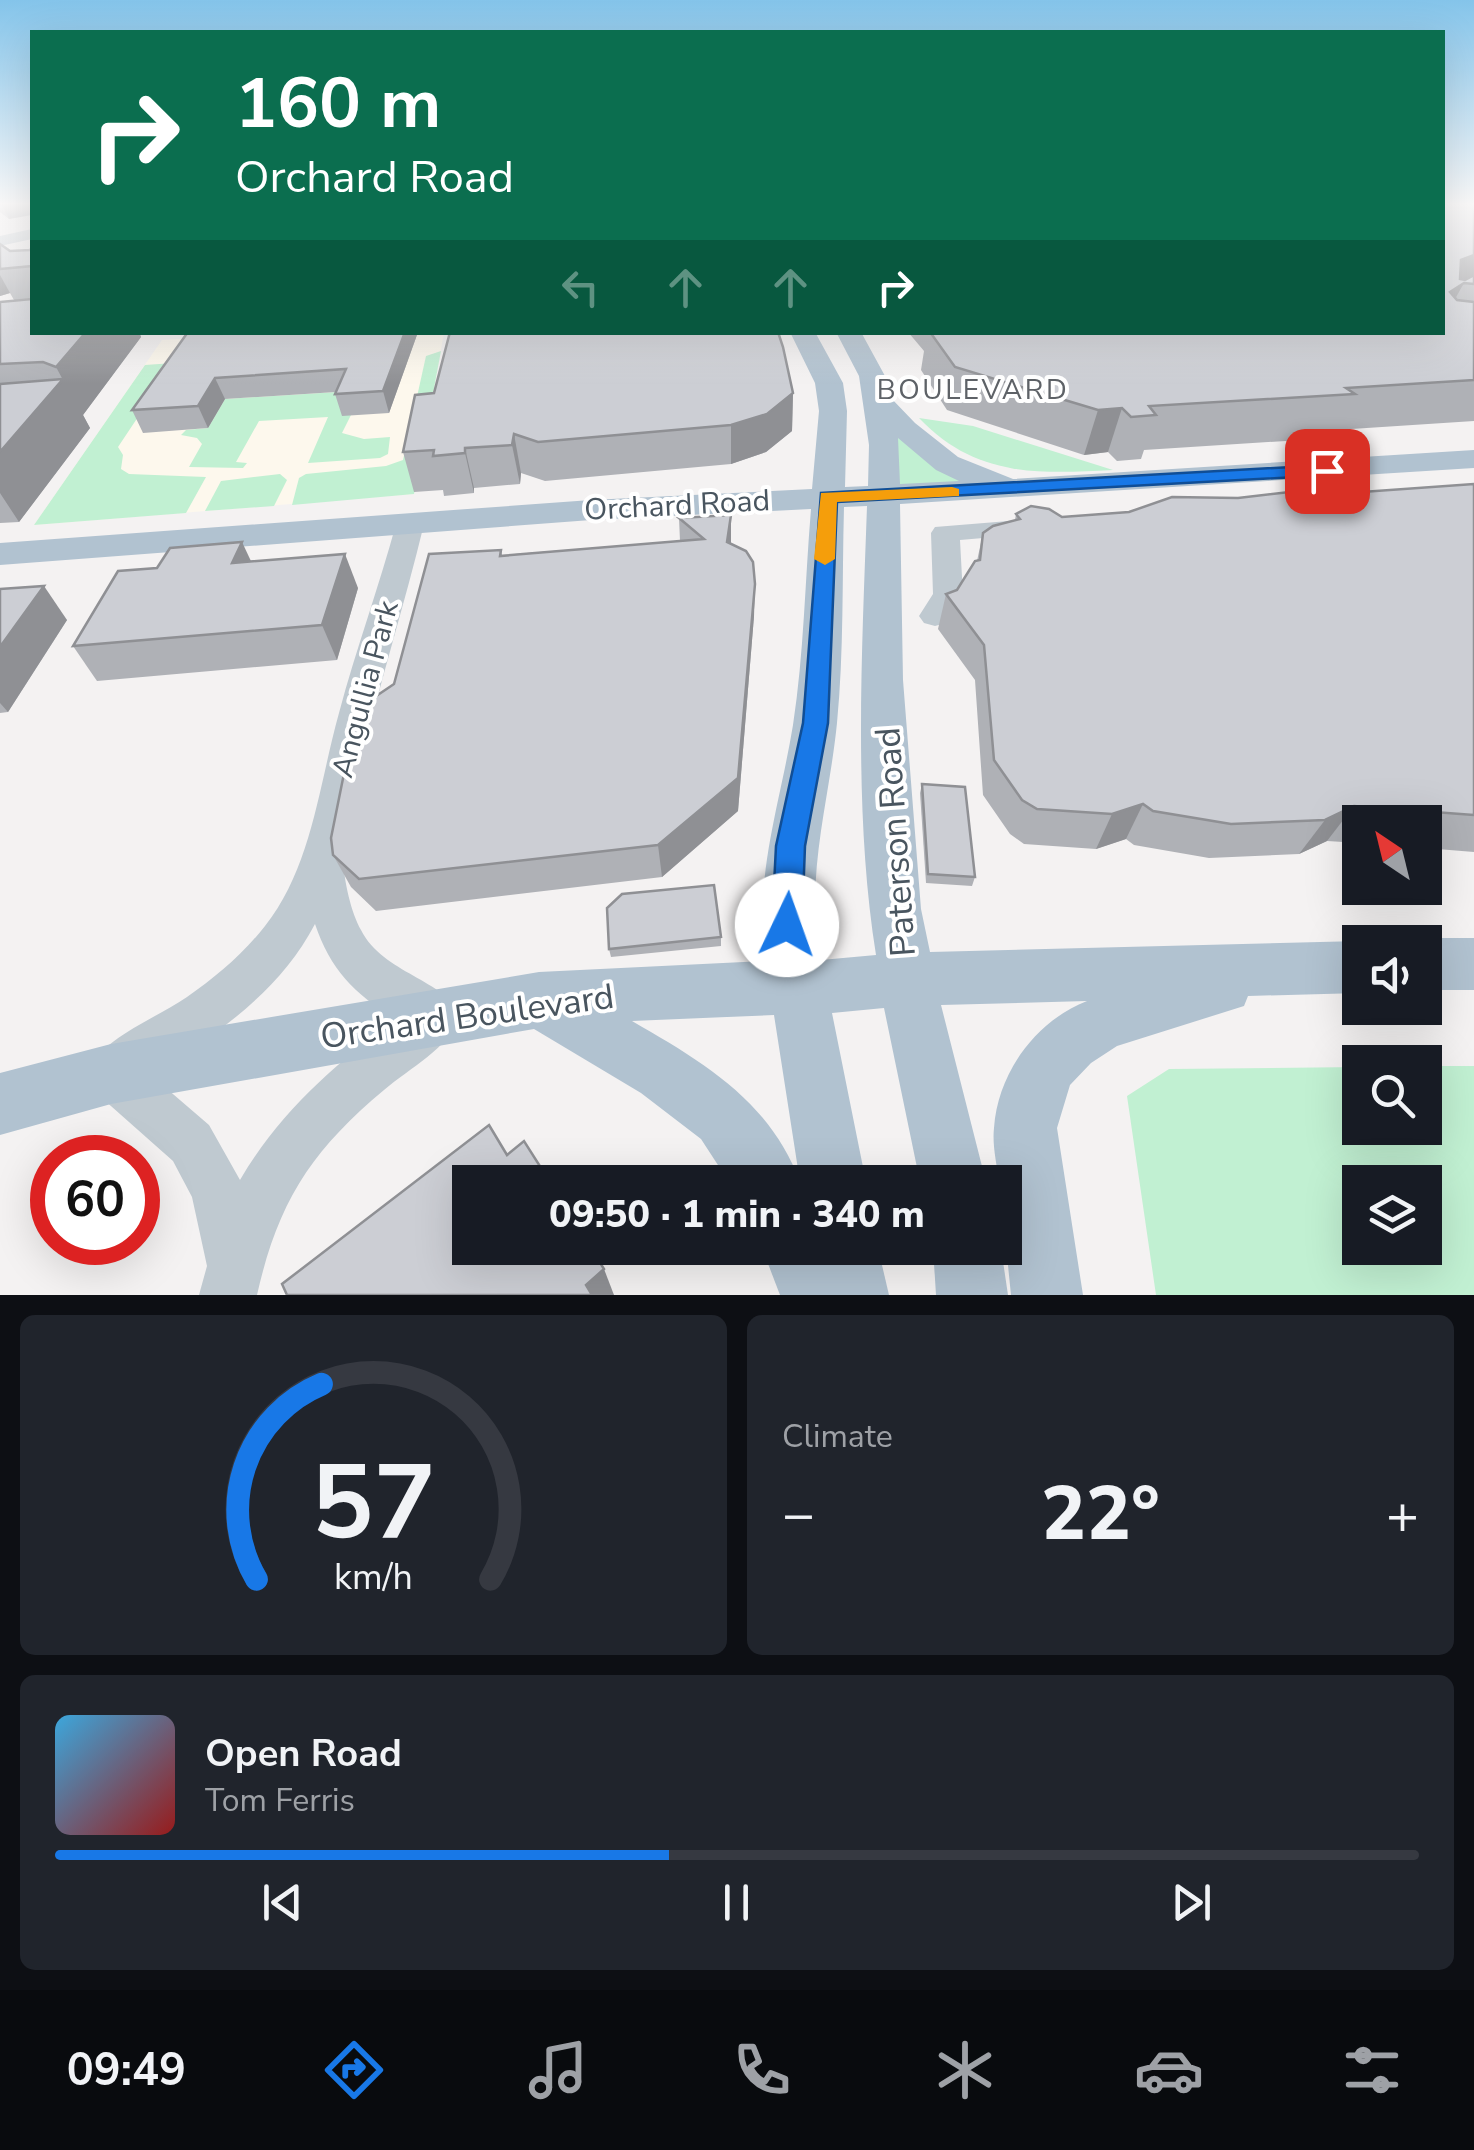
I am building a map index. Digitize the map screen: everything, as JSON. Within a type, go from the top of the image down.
[{"type":"main road","points":[[804,335],[829,384],[833,411],[815,723],[790,846],[787,925],[830,1165]]},
{"type":"main road","points":[[850,335],[868,366],[879,402],[914,440],[947,465],[990,481],[1048,487]]},
{"type":"main road","name":"Paterson Road","points":[[879,402],[884,445],[882,680],[895,909],[906,979],[949,1165]]},
{"type":"main road","name":"Orchard Road","points":[[0,554],[591,510],[1048,487],[1474,459]]},
{"type":"main road","points":[[1442,964],[1474,964]]},
{"type":"main road","name":"Orchard Boulevard","points":[[0,1104],[111,1074],[539,1000],[739,987],[797,989],[906,979],[1342,968]]},
{"type":"main road","points":[[1047,1295],[1025,1128],[1028,1102],[1042,1069],[1065,1044],[1096,1025],[1148,1006],[1296,969]]},
{"type":"main road","points":[[539,1000],[662,1072],[722,1116],[755,1165]]},
{"type":"main road","points":[[803,1265],[816,1295]]},
{"type":"main road","points":[[847,1265],[853,1295]]},
{"type":"main road","points":[[969,1265],[972,1295]]},
{"type":"street","name":"Angullia Park","points":[[111,1074],[242,982],[282,939],[303,904],[324,854],[352,727],[410,524]]},
{"type":"street","points":[[935,616],[936,608],[948,596],[944,533],[1061,525]]},
{"type":"street","name":"Angullia Park","points":[[324,854],[328,902],[337,931],[354,960],[379,986],[438,1016]]},
{"type":"street","points":[[231,1279],[272,1170],[304,1127],[344,1088],[438,1016]]},
{"type":"street","points":[[111,1074],[191,1143],[216,1190],[231,1279]]},
{"type":"shaded area","points":[[244,335],[444,335],[414,494],[34,525],[162,340]]},
{"type":"green space","points":[[441,351],[414,494],[292,505],[299,478],[306,474],[386,466],[403,460],[426,356]]},
{"type":"green space","points":[[174,363],[118,447],[123,455],[121,469],[129,474],[206,477],[186,513],[34,525],[145,365]]},
{"type":"green space","points":[[353,391],[343,415],[351,415],[342,433],[364,439],[390,437],[388,454],[380,458],[308,463],[328,417],[259,421],[236,462],[247,463],[243,468],[189,467],[202,444],[197,438],[181,435],[186,430],[208,428],[225,399]]},
{"type":"green space","points":[[879,402],[989,481],[882,496]]},
{"type":"green space","points":[[919,418],[973,426],[1113,470],[1058,472],[1009,468],[962,452]]},
{"type":"green space","points":[[280,474],[287,480],[274,506],[205,511],[221,481]]},
{"type":"green space","points":[[1442,1066],[1474,1066],[1474,1295],[1156,1295],[1127,1096],[1169,1069],[1342,1067],[1342,1145],[1442,1145]]},
{"type":"building","points":[[0,263],[30,263],[30,266],[0,269]]},
{"type":"building","points":[[1445,263],[1461,263],[1460,279],[1474,275],[1474,284],[1464,283],[1450,292],[1457,300],[1474,302],[1474,380],[1346,388],[1355,394],[1149,406],[1156,415],[1131,417],[1122,408],[1098,410],[955,367],[932,335],[1445,335]]},
{"type":"building","points":[[30,299],[30,335],[83,335],[56,367],[43,362],[0,364],[0,302]]},
{"type":"building","points":[[186,335],[404,335],[383,391],[335,394],[346,369],[215,378],[198,406],[132,410]]},
{"type":"building","points":[[449,335],[779,335],[793,393],[767,414],[731,425],[538,442],[514,434],[512,445],[465,448],[465,453],[433,456],[434,450],[403,452],[415,395],[434,393]]},
{"type":"building","points":[[63,379],[0,452],[0,384]]},
{"type":"building","points":[[1474,484],[1474,815],[1442,813],[1442,805],[1342,805],[1342,812],[1325,820],[1231,824],[1153,811],[1143,804],[1112,814],[1037,809],[1022,800],[994,760],[984,645],[946,594],[957,590],[975,561],[980,560],[983,533],[993,526],[1020,519],[1016,514],[1031,506],[1049,509],[1062,517],[1129,512],[1172,497],[1238,498],[1307,490],[1320,495]]},
{"type":"building","points":[[731,515],[727,542],[746,551],[753,562],[755,584],[738,778],[658,845],[359,879],[333,855],[331,838],[357,709],[394,684],[429,554],[501,550],[500,556],[704,539],[679,518]]},
{"type":"building","points":[[242,542],[232,563],[345,554],[322,625],[73,646],[118,571],[157,568],[170,548]]},
{"type":"building","points":[[44,586],[0,647],[0,589]]},
{"type":"building","points":[[922,784],[965,787],[975,877],[928,874]]},
{"type":"building","points":[[714,885],[721,937],[609,949],[607,908],[622,894]]},
{"type":"building","points":[[489,1125],[507,1155],[524,1141],[539,1165],[452,1165],[452,1265],[602,1265],[604,1269],[586,1285],[592,1295],[287,1295],[282,1284]]},
{"type":"slow traffic","points":[[825,559],[828,497],[952,492]]},
{"type":"district","name":"BOULEVARD","points":[[973,389]]},
{"type":"route","points":[[787,925],[790,846],[815,723],[828,497],[1327,471]]}]
